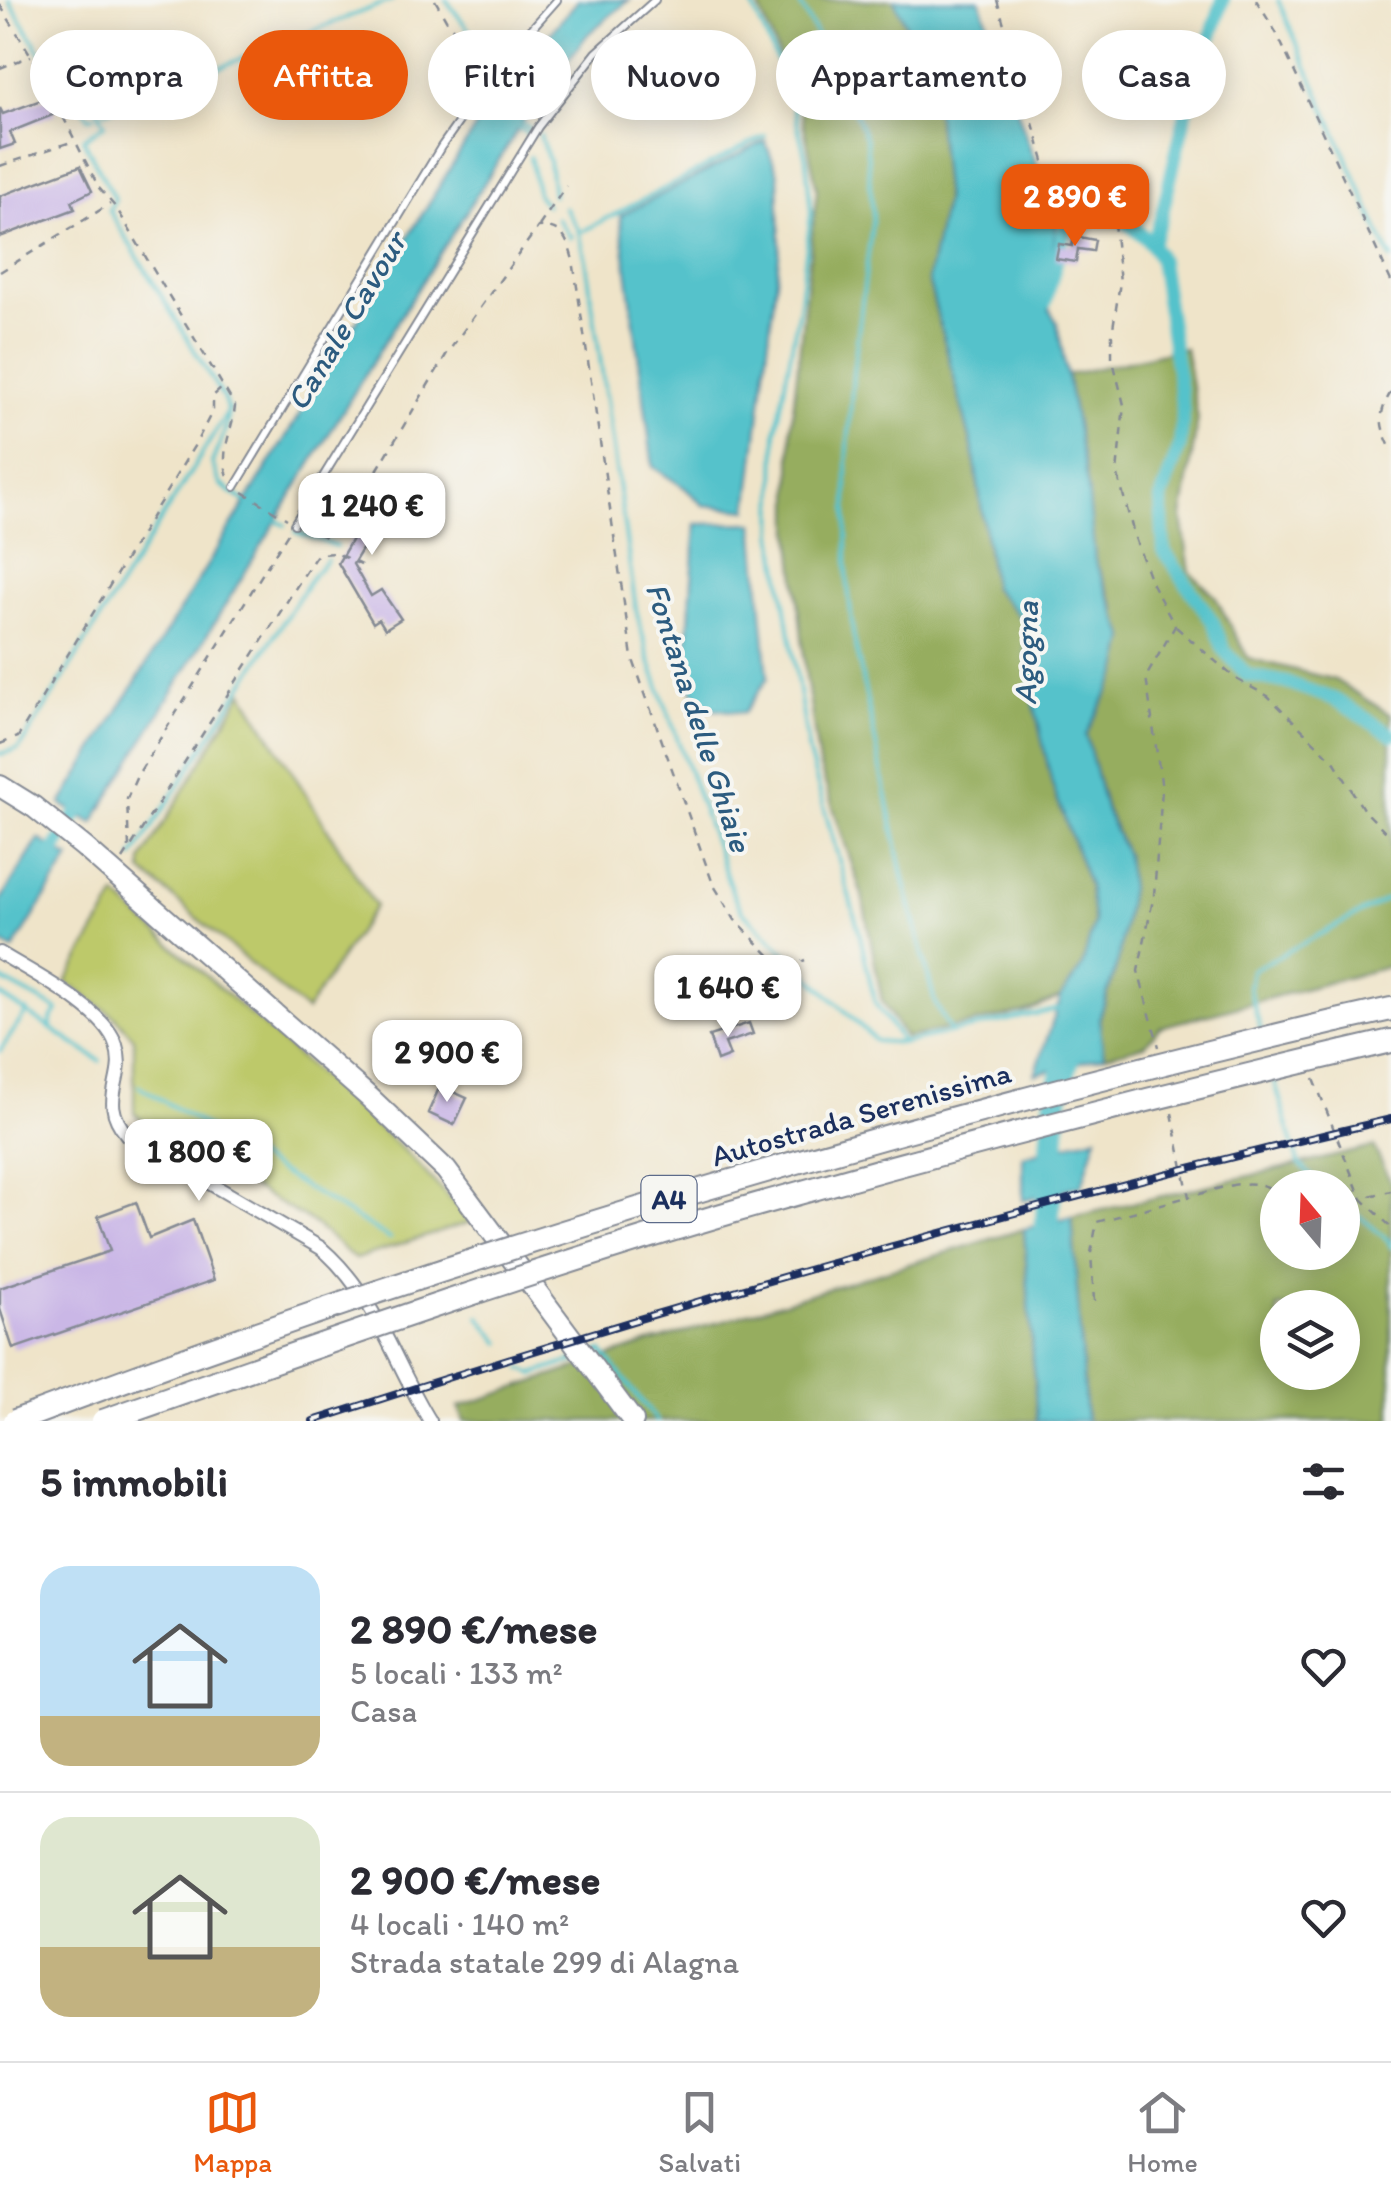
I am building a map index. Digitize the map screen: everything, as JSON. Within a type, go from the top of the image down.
[{"type":"highway","name":"Autostrada Serenissima","points":[[15,1421],[317,1312],[594,1222],[988,1108],[1391,1009]]},
{"type":"highway","name":"Autostrada Serenissima","points":[[102,1421],[326,1343],[734,1212],[1061,1121],[1391,1041]]},
{"type":"main road","points":[[0,786],[84,847],[369,1097],[446,1170],[582,1358],[633,1421]]},
{"type":"main road","points":[[0,796],[42,813]]},
{"type":"street","points":[[0,953],[89,1010],[108,1028],[118,1054],[112,1108],[127,1135],[321,1248],[342,1266],[391,1341],[430,1421]]},
{"type":"lane","points":[[528,30],[557,0]]},
{"type":"lane","points":[[291,522],[538,127],[596,53],[654,0]]},
{"type":"lane","points":[[238,489],[461,120]]},
{"type":"path","points":[[435,0],[454,30]]},
{"type":"path","points":[[997,0],[1044,161],[1064,184],[1111,200],[1118,210],[1114,224],[1120,282],[1112,335],[1112,357],[1124,405],[1118,472],[1152,584],[1175,626],[1236,679],[1268,696],[1334,761],[1363,809],[1391,837]]},
{"type":"path","points":[[1256,0],[1277,34],[1391,280]]},
{"type":"path","points":[[0,4],[30,53]]},
{"type":"path","points":[[0,68],[30,57]]},
{"type":"path","points":[[65,120],[98,188],[116,209],[235,406],[224,462],[238,489],[291,522],[328,538],[342,529],[446,354],[566,186]]},
{"type":"path","points":[[0,166],[75,140]]},
{"type":"path","points":[[0,272],[111,203]]},
{"type":"path","points":[[538,227],[552,226],[562,232],[573,260],[632,657],[713,884],[735,920],[784,970],[803,960]]},
{"type":"path","points":[[0,744],[18,738],[196,443],[213,410],[214,394],[223,386]]},
{"type":"path","points":[[1391,392],[1380,410],[1380,427],[1391,449]]},
{"type":"path","points":[[128,849],[128,798],[138,776],[291,522]]},
{"type":"path","points":[[114,873],[314,558],[318,554],[336,553],[368,568]]},
{"type":"path","points":[[1158,1047],[1138,971],[1154,896],[1162,788],[1146,677],[1175,626]]},
{"type":"path","points":[[1314,1079],[1361,1198],[1391,1227]]},
{"type":"path","points":[[1170,1103],[1189,1197]]},
{"type":"path","points":[[1094,1301],[1090,1252],[1097,1222],[1251,1182],[1260,1186]]},
{"type":"path","points":[[1361,1198],[1391,1191]]},
{"type":"green space","points":[[756,0],[894,0],[908,30],[776,30],[776,49]]},
{"type":"green space","points":[[803,120],[937,120],[945,199],[928,279],[973,449],[993,588],[1023,620],[1052,784],[1089,886],[1094,924],[1082,968],[1061,997],[1026,1012],[905,1038],[882,1001],[862,895],[819,765],[791,532],[791,428],[817,189]]},
{"type":"green space","points":[[1185,348],[1198,419],[1182,517],[1190,572],[1215,596],[1248,658],[1335,680],[1391,715],[1391,966],[1160,1027],[1145,1045],[1104,1056],[1099,1020],[1118,961],[1126,855],[1106,809],[1086,735],[1118,674],[1116,607],[1095,561],[1088,489],[1067,375]]},
{"type":"green space","points":[[243,692],[375,906],[306,1011],[142,871],[142,860]]},
{"type":"green space","points":[[116,896],[410,1156],[471,1222],[355,1259],[313,1223],[147,1125],[134,1113],[134,1038],[115,1017],[66,982]]},
{"type":"green space","points":[[1374,1147],[1391,1182],[1391,1421],[1086,1421],[1072,1217],[1260,1173],[1260,1270],[1360,1270],[1360,1170],[1275,1170]]},
{"type":"green space","points":[[1024,1229],[1037,1421],[464,1421],[459,1407],[646,1344]]},
{"type":"water","points":[[578,0],[629,0],[591,30],[571,56],[571,30],[553,30]]},
{"type":"water","points":[[894,0],[980,0],[990,30],[908,30]]},
{"type":"water","points":[[480,120],[524,120],[93,823],[61,804]]},
{"type":"water","points":[[937,120],[1021,120],[1046,185],[1060,191],[1047,305],[1057,323],[1088,489],[1095,561],[1126,638],[1118,674],[1086,735],[1105,809],[1126,855],[1130,888],[1118,961],[1099,1019],[1104,1056],[1035,1074],[1061,997],[1082,967],[1094,923],[1089,886],[1052,784],[1030,687],[1023,620],[993,588],[973,449],[928,279],[945,199]]},
{"type":"water","points":[[765,141],[778,174],[780,247],[748,510],[703,505],[653,467],[620,216]]},
{"type":"water","points":[[754,523],[768,678],[744,713],[702,707],[685,676],[696,524]]},
{"type":"water","points":[[39,839],[70,858],[13,950],[0,942],[0,901]]},
{"type":"water","points":[[1097,1136],[1082,1185],[1023,1200],[1023,1156]]},
{"type":"water","points":[[1072,1217],[1086,1421],[1037,1421],[1024,1229]]},
{"type":"building","points":[[30,104],[30,120],[40,120],[10,132],[15,144],[0,149],[0,108],[3,114]]},
{"type":"building","points":[[80,166],[92,191],[72,201],[75,209],[0,237],[0,196]]},
{"type":"building","points":[[1074,236],[1095,240],[1093,251],[1078,249],[1076,262],[1056,259],[1059,244],[1072,246]]},
{"type":"building","points":[[385,482],[406,516],[394,522],[386,510],[353,564],[371,596],[381,590],[401,619],[385,629],[379,619],[373,623],[338,563]]},
{"type":"building","points":[[749,1023],[753,1034],[725,1043],[730,1056],[717,1061],[709,1036]]},
{"type":"building","points":[[440,1086],[467,1098],[454,1125],[428,1113]]},
{"type":"building","points":[[136,1202],[149,1238],[193,1220],[214,1280],[13,1349],[0,1309],[0,1288],[110,1251],[98,1216]]},
{"type":"waterway","points":[[9,0],[48,65],[73,64],[105,124],[83,139],[115,200],[109,210],[224,399],[227,424],[212,463],[220,484],[246,502]]},
{"type":"waterway","name":"Fontana delle Ghiaie","points":[[218,68],[392,0]]},
{"type":"waterway","name":"Fontana delle Ghiaie","points":[[446,0],[469,30]]},
{"type":"waterway","points":[[750,0],[788,86],[806,159],[811,213],[799,308],[776,432],[774,534],[809,754],[875,1003],[903,1043]]},
{"type":"waterway","points":[[798,0],[847,92],[866,140],[873,215],[853,373],[847,460],[847,577],[853,633],[904,880],[935,1003],[951,1032]]},
{"type":"waterway","points":[[1152,242],[1186,112],[1223,0]]},
{"type":"waterway","points":[[1278,0],[1391,259]]},
{"type":"waterway","name":"Fontana delle Ghiaie","points":[[523,124],[531,129]]},
{"type":"waterway","points":[[518,127],[528,134]]},
{"type":"waterway","name":"Fontana delle Ghiaie","points":[[540,135],[549,161],[553,195]]},
{"type":"waterway","points":[[583,231],[765,136]]},
{"type":"waterway","points":[[530,157],[538,196],[546,205]]},
{"type":"waterway","points":[[1043,202],[1077,205],[1111,215],[1141,234],[1160,260],[1183,410],[1180,445],[1161,499],[1164,551],[1213,622],[1224,650],[1247,675],[1288,683],[1334,699],[1391,734]]},
{"type":"waterway","points":[[1045,303],[1072,202]]},
{"type":"waterway","name":"Fontana delle Ghiaie","points":[[564,207],[578,229],[586,260],[636,609],[649,659],[742,911],[876,1041],[903,1043],[1059,1009]]},
{"type":"waterway","points":[[557,218],[572,236]]},
{"type":"waterway","points":[[0,754],[18,749],[28,735],[229,410]]},
{"type":"waterway","points":[[276,520],[285,525]]},
{"type":"waterway","points":[[296,532],[336,546]]},
{"type":"waterway","points":[[133,857],[313,575],[327,560]]},
{"type":"waterway","name":"Canale Cavour","points":[[47,862],[85,800]]},
{"type":"waterway","points":[[1261,1031],[1249,988],[1252,970],[1391,897]]},
{"type":"waterway","points":[[0,979],[58,1010],[51,1019],[51,1028]]},
{"type":"waterway","points":[[0,995],[100,1061]]},
{"type":"waterway","points":[[0,1051],[27,1011]]},
{"type":"waterway","name":"Agogna","points":[[1048,1255],[1056,1100],[1074,1033]]},
{"type":"waterway","points":[[1274,1079],[1298,1162],[1306,1170]]},
{"type":"waterway","points":[[139,1086],[390,1239]]},
{"type":"waterway","points":[[1360,1217],[1391,1247]]},
{"type":"waterway","points":[[479,1316],[501,1343]]},
{"type":"waterway","points":[[593,1354],[602,1351],[657,1421]]},
{"type":"waterway","points":[[522,1369],[534,1374],[579,1359]]},
{"type":"railway","points":[[313,1421],[849,1258],[1391,1119]]}]
